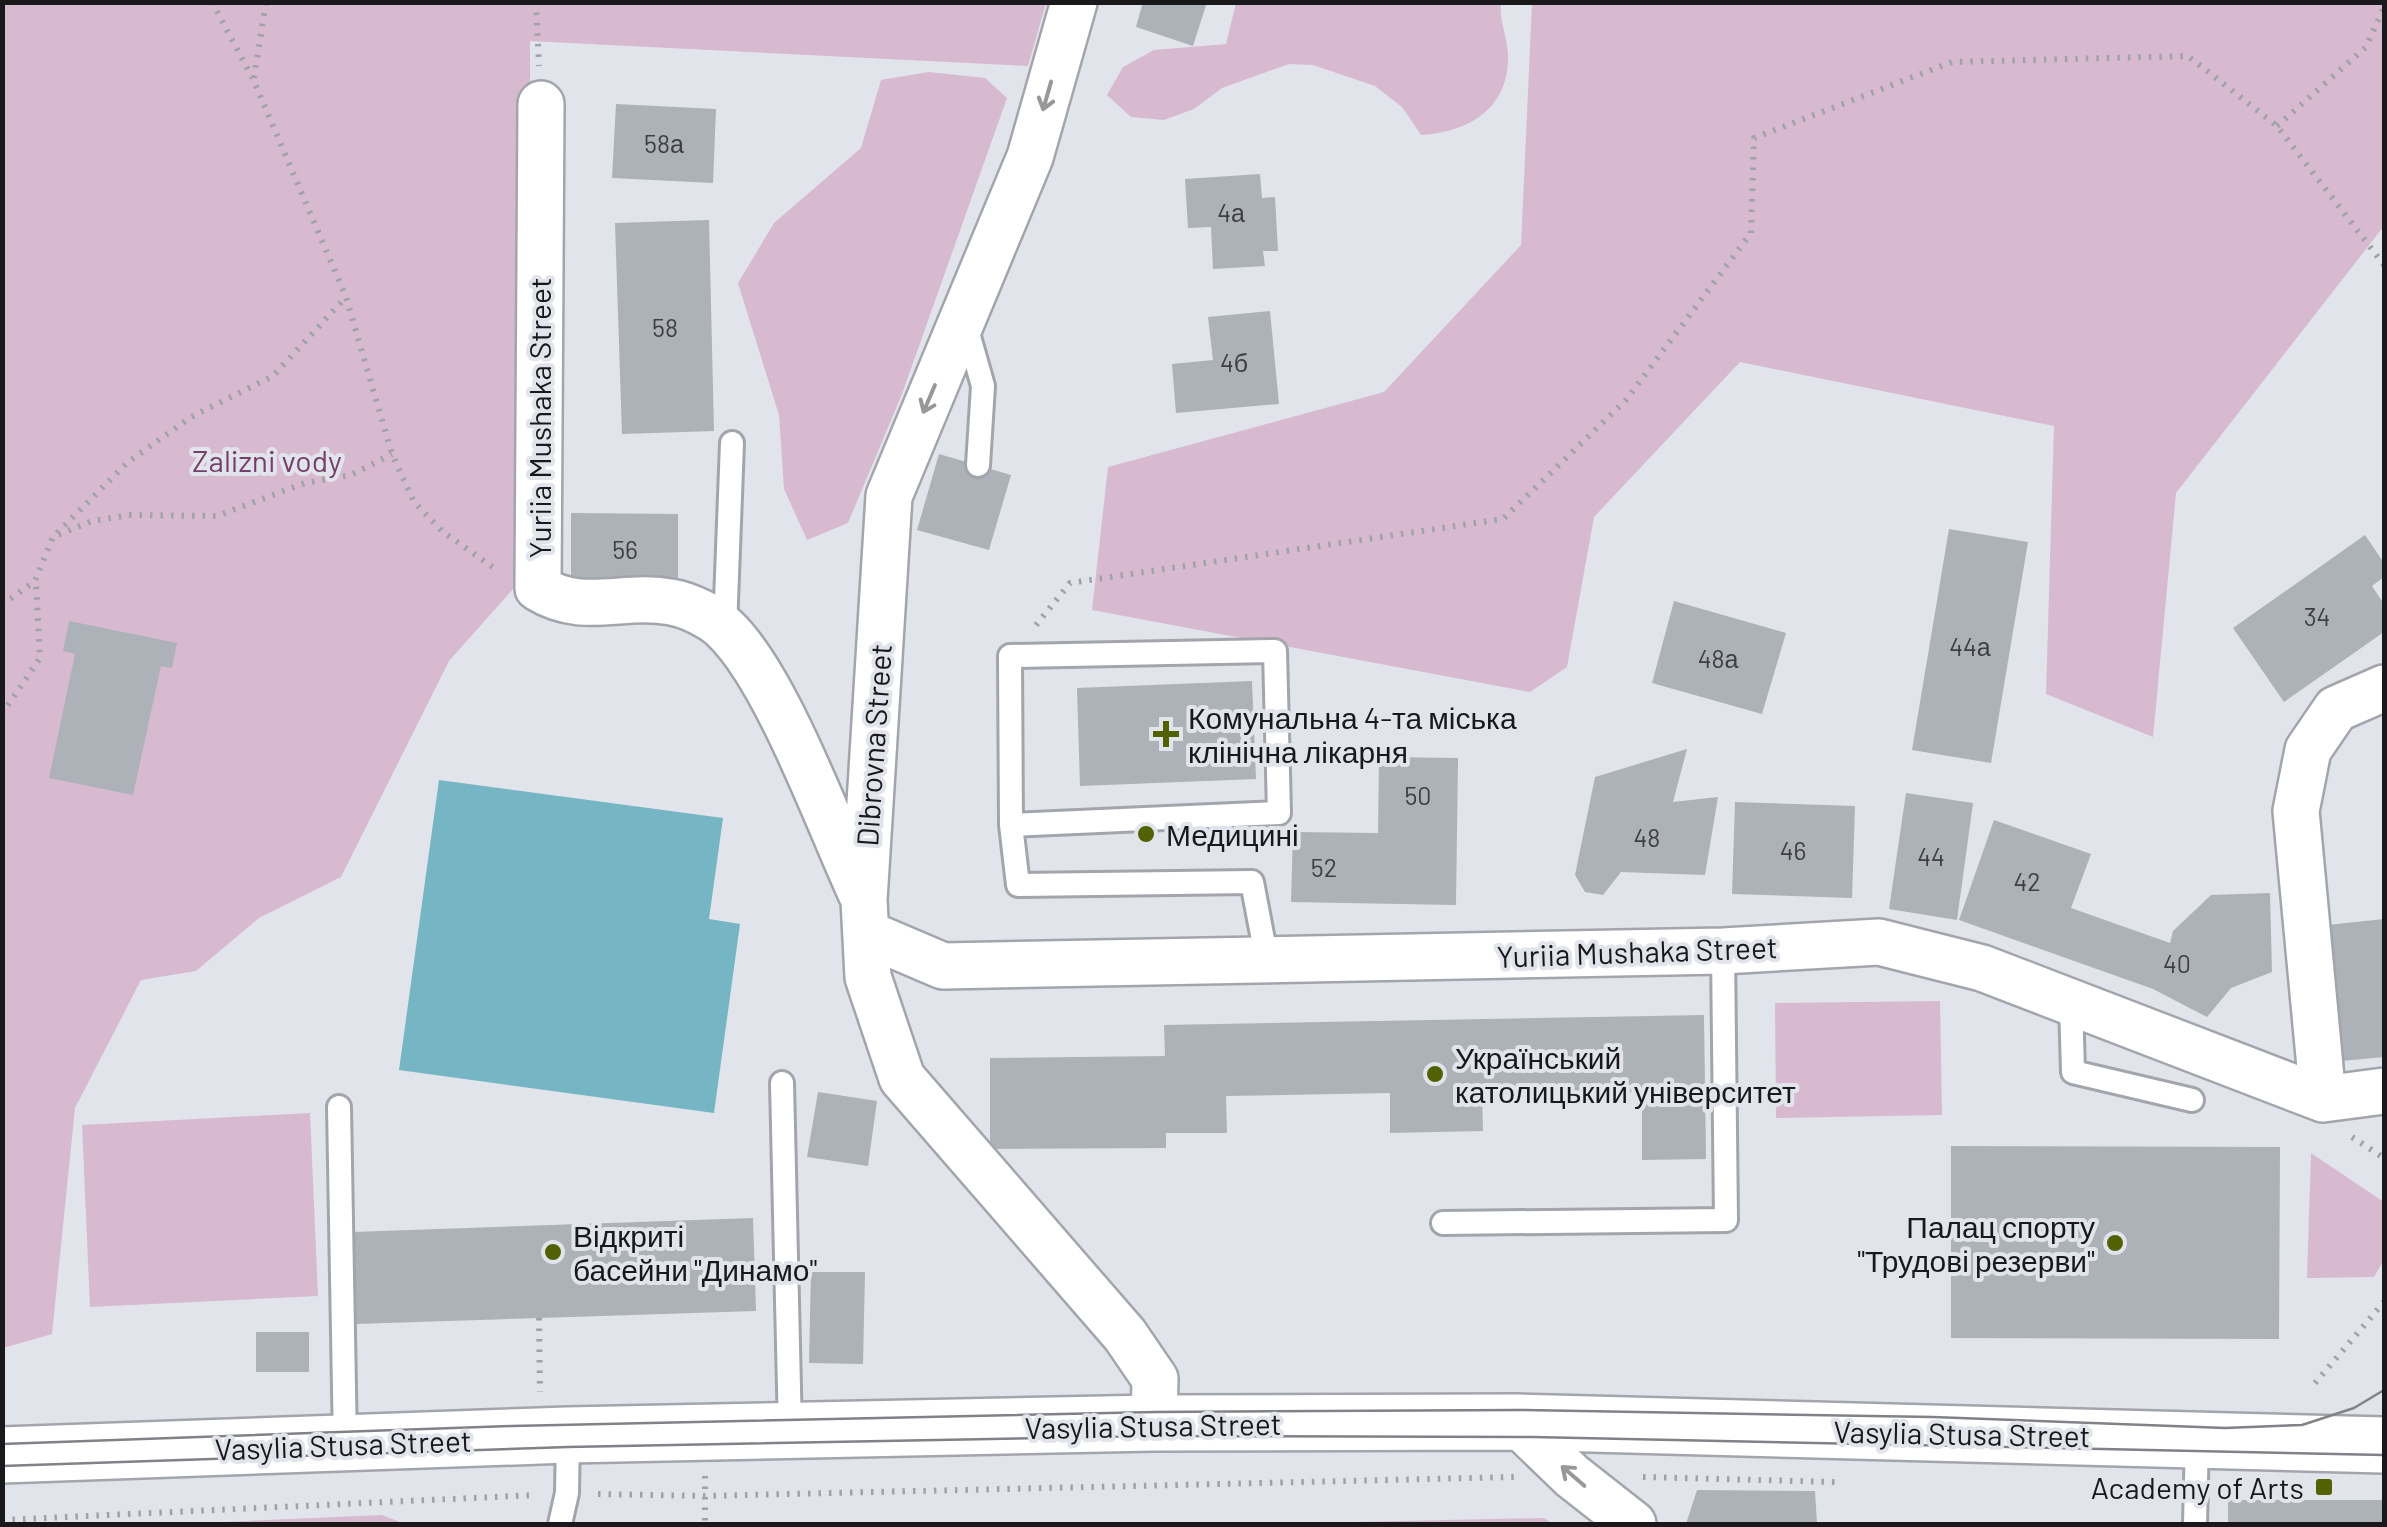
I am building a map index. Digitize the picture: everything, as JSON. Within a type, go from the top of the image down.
[{"type":"main road","points":[[2303,1440],[2384,1406]]},
{"type":"main road","name":"Vasylia Stusa Street","points":[[2,1455],[346,1445],[554,1416],[790,1432],[1154,1423],[1516,1422],[2384,1444]]},
{"type":"street","name":"Dibrovna Street","points":[[1074,2],[1030,157],[889,496],[867,937],[902,1078],[1125,1335],[1155,1378],[1154,1423]]},
{"type":"street","name":"Yuriia Mushaka Street","points":[[541,104],[538,588],[557,600],[585,605],[671,602],[724,628],[749,659],[776,707],[867,937],[942,966],[1723,951],[1879,942],[1982,968],[2323,1099],[2384,1091]]},
{"type":"street","points":[[2323,1099],[2296,811],[2308,750],[2336,709],[2384,688]]},
{"type":"street","points":[[1516,1422],[1572,1476],[1634,1524]]},
{"type":"lane","points":[[963,317],[983,386],[978,465]]},
{"type":"lane","points":[[724,628],[732,442]]},
{"type":"lane","points":[[1011,824],[1279,812],[1274,651],[1010,656],[1011,824],[1018,885],[1252,882],[1267,961]]},
{"type":"lane","points":[[1443,1223],[1726,1220],[1723,951]]},
{"type":"lane","points":[[2071,1002],[2073,1072],[2192,1100]]},
{"type":"lane","points":[[782,1083],[790,1432]]},
{"type":"lane","points":[[339,1107],[346,1445]]},
{"type":"lane","points":[[554,1416],[567,1493],[560,1524]]},
{"type":"lane","points":[[2195,1524],[2197,1438]]},
{"type":"path","points":[[212,2],[254,79],[346,297],[392,454],[414,502],[442,532],[497,570]]},
{"type":"path","points":[[254,79],[266,2]]},
{"type":"path","points":[[536,2],[541,104]]},
{"type":"path","points":[[2278,126],[2366,47],[2384,7]]},
{"type":"path","points":[[1010,656],[1070,584],[1503,519],[1626,400],[1751,233],[1754,138],[1952,62],[2188,56],[2278,126],[2384,265]]},
{"type":"path","points":[[2,714],[40,658],[36,580],[53,537],[128,462],[190,417],[273,376],[346,297]]},
{"type":"path","points":[[53,537],[92,521],[129,515],[217,516],[305,483],[352,475],[392,454]]},
{"type":"path","points":[[2,605],[36,580]]},
{"type":"path","points":[[2315,1383],[2384,1302]]},
{"type":"path","points":[[539,1318],[554,1416]]},
{"type":"path","points":[[2,1520],[567,1493],[704,1496],[1572,1476],[1854,1482]]},
{"type":"green space","name":"Zalizni vody","points":[[3,3],[1046,3],[1028,66],[530,41],[531,569],[449,661],[341,877],[259,918],[196,971],[141,980],[75,1108],[52,1334],[3,1348]]},
{"type":"green space","points":[[1236,3],[1501,3],[1508,49],[1506,74],[1501,90],[1482,114],[1455,129],[1421,135],[1402,107],[1375,86],[1313,65],[1289,64],[1222,88],[1194,109],[1164,120],[1131,117],[1107,95],[1123,67],[1154,50],[1226,44]]},
{"type":"green space","points":[[1532,3],[2384,3],[2384,226],[2176,493],[2153,737],[2046,694],[2054,426],[1740,362],[1594,517],[1567,667],[1530,692],[1092,610],[1108,467],[1384,392],[1521,245]]},
{"type":"green space","points":[[929,72],[985,78],[1007,98],[902,394],[848,523],[807,540],[784,489],[779,415],[738,283],[774,223],[861,148],[881,80]]},
{"type":"green space","points":[[1940,1001],[1942,1115],[1776,1118],[1775,1003]]},
{"type":"green space","points":[[310,1113],[318,1296],[90,1307],[82,1125]]},
{"type":"green space","points":[[2311,1153],[2384,1202],[2384,1260],[2374,1277],[2307,1278]]},
{"type":"green space","points":[[382,1515],[405,1524],[177,1524]]},
{"type":"green space","points":[[1544,1518],[1553,1524],[1253,1524]]},
{"type":"water","points":[[439,780],[723,818],[709,919],[740,924],[714,1113],[399,1070]]},
{"type":"building","points":[[1143,2],[1207,2],[1193,46],[1136,27]]},
{"type":"building","points":[[616,104],[716,109],[713,183],[612,178]]},
{"type":"building","points":[[1260,174],[1262,198],[1275,197],[1278,251],[1263,251],[1265,266],[1213,269],[1211,227],[1188,228],[1185,179]]},
{"type":"building","points":[[709,220],[714,431],[622,434],[615,223]]},
{"type":"building","points":[[1270,311],[1279,404],[1176,413],[1172,364],[1213,360],[1208,317]]},
{"type":"building","points":[[939,454],[1011,475],[989,550],[917,530]]},
{"type":"building","points":[[571,513],[678,514],[678,585],[571,584]]},
{"type":"building","points":[[1949,529],[2028,542],[1991,763],[1912,750]]},
{"type":"building","points":[[2365,535],[2384,563],[2384,577],[2372,586],[2384,604],[2384,632],[2284,702],[2233,628]]},
{"type":"building","points":[[1674,601],[1786,633],[1762,714],[1652,683]]},
{"type":"building","points":[[69,621],[177,643],[172,668],[161,666],[133,795],[49,778],[75,654],[63,651]]},
{"type":"building","name":"Комунальна 4-та міська клінічна лікарня","points":[[1252,681],[1256,779],[1080,786],[1077,688]]},
{"type":"building","points":[[1687,749],[1673,802],[1718,797],[1705,875],[1621,872],[1603,895],[1585,892],[1575,875],[1595,777]]},
{"type":"building","points":[[1379,757],[1458,758],[1456,905],[1291,902],[1293,832],[1378,833]]},
{"type":"building","points":[[1906,793],[1973,803],[1957,920],[1889,909]]},
{"type":"building","points":[[1735,802],[1855,806],[1852,898],[1732,894]]},
{"type":"building","points":[[1994,820],[2091,854],[2071,908],[2170,943],[2173,931],[2211,895],[2270,893],[2272,972],[2231,988],[2207,1017],[2153,989],[1959,920]]},
{"type":"building","points":[[2384,919],[2384,1057],[2341,1061],[2327,925]]},
{"type":"building","name":"Український католицький університет","points":[[1704,1015],[1706,1159],[1642,1160],[1642,1092],[1482,1094],[1483,1131],[1390,1133],[1390,1093],[1226,1096],[1227,1133],[1166,1133],[1166,1148],[990,1149],[990,1058],[1165,1056],[1164,1025]]},
{"type":"building","points":[[818,1092],[877,1101],[868,1166],[807,1157]]},
{"type":"building","name":"Палац спорту \"Трудові резерви\"","points":[[1951,1146],[2280,1147],[2279,1339],[1951,1338]]},
{"type":"building","name":"Відкриті басейни \"Динамо\"","points":[[753,1218],[756,1311],[355,1324],[353,1232]]},
{"type":"building","points":[[811,1272],[865,1272],[863,1364],[809,1363]]},
{"type":"building","points":[[256,1332],[309,1332],[309,1372],[256,1372]]},
{"type":"building","points":[[1697,1490],[1815,1491],[1817,1524],[1686,1524]]},
{"type":"building","points":[[2228,1500],[2384,1500],[2384,1524],[2228,1524]]},
{"type":"tram line","points":[[2,1444],[512,1426],[1155,1412],[1519,1410],[1933,1417],[2225,1428],[2302,1425],[2354,1408],[2384,1390]]},
{"type":"tram line","points":[[2,1466],[568,1447],[1153,1436],[1532,1437],[2384,1455]]},
{"type":"place","name":"Комунальна 4-та міська клінічна лікарня","points":[[1166,734]]},
{"type":"place","name":"Медицині","points":[[1146,834]]},
{"type":"place","name":"Український католицький університет","points":[[1435,1074]]},
{"type":"place","name":"Палац спорту \"Трудові резерви\"","points":[[2115,1243]]},
{"type":"place","name":"Відкриті басейни \"Динамо\"","points":[[553,1252]]},
{"type":"place","name":"Academy of Arts","points":[[2324,1487]]}]
